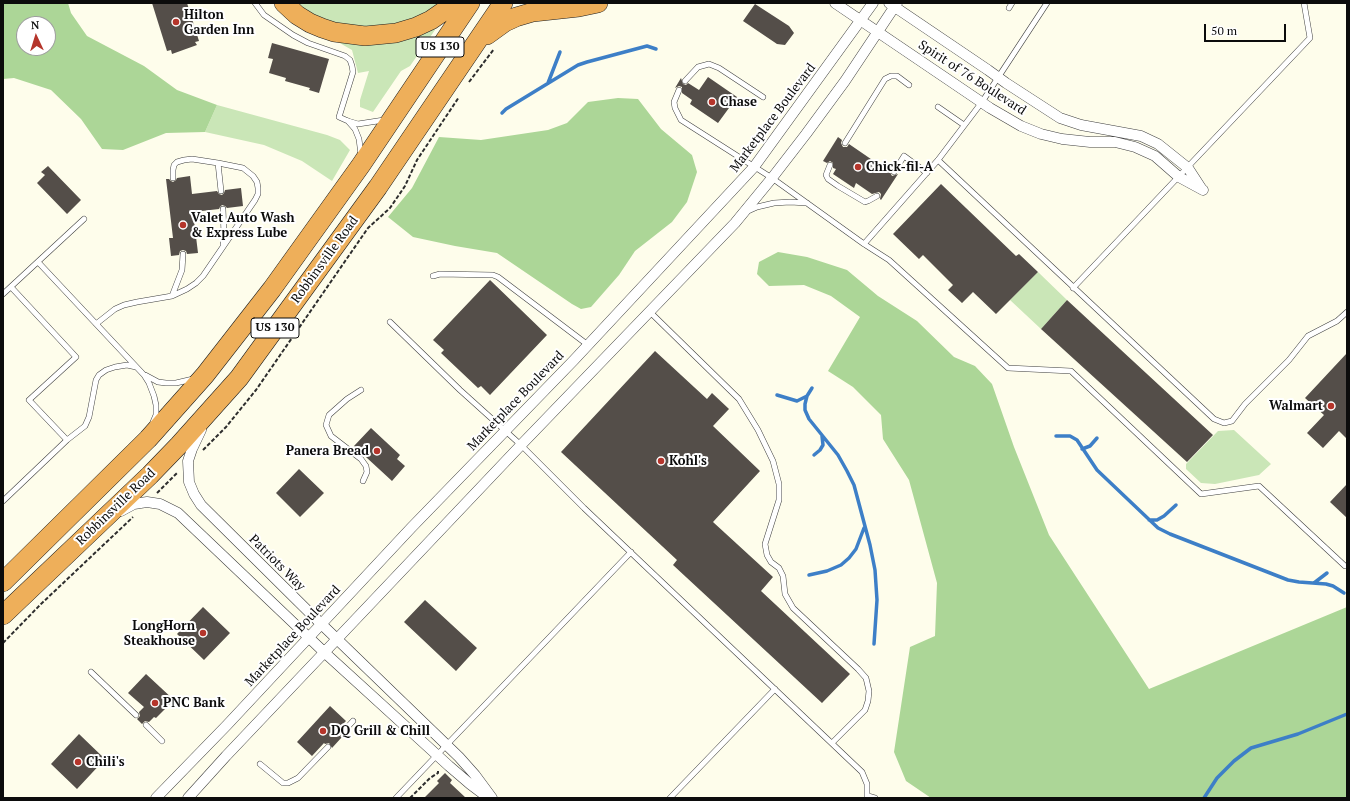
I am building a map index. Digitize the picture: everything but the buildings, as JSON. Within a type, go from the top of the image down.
[{"type":"highway","points":[[284,3],[297,15],[322,28],[341,34],[365,36],[396,34],[416,27],[431,20],[444,11],[465,3]]},
{"type":"highway","name":"Robbinsville Road","points":[[3,582],[148,439],[205,375],[272,288],[361,164],[470,3]]},
{"type":"highway","name":"Robbinsville Road","points":[[3,615],[150,475],[239,378],[378,187],[503,3]]},
{"type":"highway","points":[[476,43],[505,22],[516,17],[533,12],[579,7],[598,3]]},
{"type":"street","name":"Spirit of 76 Boulevard","points":[[835,3],[1009,119],[1041,134],[1062,139],[1090,142],[1115,142],[1135,146],[1155,156],[1179,177],[1203,190],[1188,168],[1158,144],[1141,136],[1081,125],[1060,118],[893,4]]},
{"type":"street","name":"Marketplace Boulevard","points":[[156,798],[228,725],[321,623],[588,344],[754,167],[873,3]]},
{"type":"street","points":[[188,798],[324,652],[741,215],[772,178],[845,81],[877,32],[893,4]]},
{"type":"street","name":"Patriots Way","points":[[211,410],[192,449],[188,461],[189,482],[201,505],[447,746],[475,775],[490,798]]},
{"type":"street","name":"Patriots Way","points":[[101,521],[134,504],[147,502],[160,504],[178,513],[324,652],[437,755],[470,784],[490,798]]},
{"type":"lane","points":[[255,3],[264,15],[293,35],[308,43],[345,56],[350,60],[353,72],[339,117],[358,124],[367,124],[391,119]]},
{"type":"lane","points":[[864,244],[938,160],[982,102],[1047,3]]},
{"type":"lane","points":[[1073,288],[1310,38],[1304,3]]},
{"type":"lane","points":[[685,81],[698,67],[709,64],[720,68],[763,97]]},
{"type":"lane","points":[[845,143],[885,80],[891,76],[896,76],[901,78],[909,85]]},
{"type":"lane","points":[[679,90],[674,102],[675,108],[681,120],[772,178],[864,244],[889,260],[1008,368],[1071,370],[1201,494],[1259,486],[1345,566],[1347,566]]},
{"type":"lane","points":[[938,107],[964,125]]},
{"type":"lane","points":[[348,121],[355,129],[359,139],[361,164]]},
{"type":"lane","points":[[894,172],[904,156],[927,173]]},
{"type":"lane","points":[[96,324],[115,309],[124,305],[172,296],[187,289],[203,276],[256,200],[258,188],[257,182],[253,176],[243,168],[192,159],[184,160],[177,162],[174,165],[172,170],[173,178]]},
{"type":"lane","points":[[938,160],[1214,419],[1224,423],[1232,421],[1245,404],[1289,360],[1308,336],[1337,321],[1347,312]]},
{"type":"lane","points":[[218,163],[221,191]]},
{"type":"lane","points":[[830,165],[826,175],[828,179],[838,186],[865,202],[877,196]]},
{"type":"lane","points":[[741,215],[757,207],[774,203],[808,203]]},
{"type":"lane","points":[[223,209],[223,246]]},
{"type":"lane","points":[[3,294],[84,219]]},
{"type":"lane","points":[[172,296],[182,270],[183,254]]},
{"type":"lane","points":[[38,262],[144,375],[149,383],[156,405],[156,415],[148,439]]},
{"type":"lane","points":[[433,276],[440,274],[498,277],[588,344]]},
{"type":"lane","points":[[11,287],[76,357],[29,400],[67,440]]},
{"type":"lane","points":[[650,312],[739,399],[758,430],[773,461],[779,484],[779,500],[765,544],[767,555],[771,562],[779,568],[783,576],[785,594],[793,608],[866,678],[868,702],[865,710],[832,743]]},
{"type":"lane","points":[[390,322],[460,390],[521,445],[630,552],[862,772],[867,784],[867,797],[875,798]]},
{"type":"lane","points":[[3,501],[67,440],[85,426],[89,417],[96,380],[99,374],[115,367],[127,365],[136,367]]},
{"type":"lane","points":[[144,375],[158,382],[176,383],[205,375]]},
{"type":"lane","points":[[361,390],[347,399],[329,415],[326,425],[331,436],[361,459],[366,466],[367,472],[363,481]]},
{"type":"lane","points":[[396,798],[630,552]]},
{"type":"lane","points":[[91,672],[136,715]]},
{"type":"lane","points":[[670,798],[774,688]]},
{"type":"lane","points":[[342,733],[353,720]]},
{"type":"lane","points":[[146,725],[162,741]]},
{"type":"lane","points":[[260,764],[283,783],[292,782],[298,778],[328,747]]},
{"type":"path","points":[[469,82],[494,48]]},
{"type":"path","points":[[202,451],[226,427],[256,390],[368,228],[390,208],[405,186],[417,160],[460,95]]},
{"type":"path","points":[[156,494],[181,469]]},
{"type":"path","points":[[3,643],[41,604],[138,513]]},
{"type":"path","points":[[410,798],[430,778],[438,773],[438,771]]},
{"type":"green space","points":[[3,3],[68,3],[71,13],[87,36],[144,66],[177,90],[217,105],[205,132],[166,133],[123,150],[102,149],[81,119],[51,90],[14,78],[3,79]]},
{"type":"green space","points":[[294,3],[442,3],[414,20],[372,31],[318,20]]},
{"type":"green space","points":[[433,26],[435,30],[410,66],[401,71],[373,112],[360,107],[360,100],[369,71],[358,73],[352,50],[331,38]]},
{"type":"green space","points":[[618,98],[638,99],[661,129],[692,155],[697,172],[687,202],[672,222],[635,251],[619,275],[591,307],[581,309],[572,304],[497,253],[413,237],[388,217],[412,188],[439,137],[481,140],[548,130],[567,123],[588,102]]},
{"type":"green space","points":[[217,105],[327,135],[340,140],[350,150],[332,181],[302,161],[264,145],[205,132]]},
{"type":"green space","points":[[778,252],[807,257],[847,270],[878,296],[917,321],[954,357],[975,366],[992,384],[1014,447],[1049,535],[1149,689],[1347,607],[1347,798],[931,798],[906,781],[894,752],[910,647],[935,636],[937,583],[909,480],[883,439],[881,415],[853,387],[828,371],[860,317],[831,296],[804,285],[769,286],[757,274],[759,262]]},
{"type":"green space","points":[[1038,272],[1067,300],[1041,329],[1010,300]]},
{"type":"green space","points":[[1234,430],[1271,464],[1259,475],[1215,484],[1201,483],[1186,469],[1186,464],[1218,431]]},
{"type":"waterway","points":[[502,113],[506,109],[578,65],[647,46],[656,49]]},
{"type":"waterway","points":[[548,83],[560,52]]},
{"type":"waterway","points":[[812,388],[807,396],[805,410],[809,419],[838,455],[854,485],[870,545],[875,570],[877,600],[874,644]]},
{"type":"waterway","points":[[777,395],[797,401],[807,396]]},
{"type":"waterway","points":[[814,455],[823,445],[822,436]]},
{"type":"waterway","points":[[1056,436],[1070,436],[1077,440],[1097,470],[1158,528],[1288,580],[1326,584],[1333,586],[1344,593]]},
{"type":"waterway","points":[[1082,449],[1090,446],[1097,438]]},
{"type":"waterway","points":[[1149,520],[1157,520],[1176,505]]},
{"type":"waterway","points":[[809,575],[827,571],[841,565],[856,549],[864,528]]},
{"type":"waterway","points":[[1314,583],[1327,573]]},
{"type":"waterway","points":[[1204,798],[1217,778],[1234,761],[1251,748],[1298,734],[1347,714]]},
{"type":"place","name":"Hilton Garden Inn","points":[[176,22]]},
{"type":"place","name":"Chase","points":[[712,102]]},
{"type":"place","name":"Chick-fil-A","points":[[858,167]]},
{"type":"place","name":"Valet Auto Wash & Express Lube","points":[[183,225]]},
{"type":"place","name":"Walmart","points":[[1331,406]]},
{"type":"place","name":"Panera Bread","points":[[377,451]]},
{"type":"place","name":"Kohl's","points":[[661,461]]},
{"type":"place","name":"LongHorn Steakhouse","points":[[203,633]]},
{"type":"place","name":"PNC Bank","points":[[155,703]]},
{"type":"place","name":"DQ Grill & Chill","points":[[323,731]]},
{"type":"place","name":"Chili's","points":[[78,762]]}]
